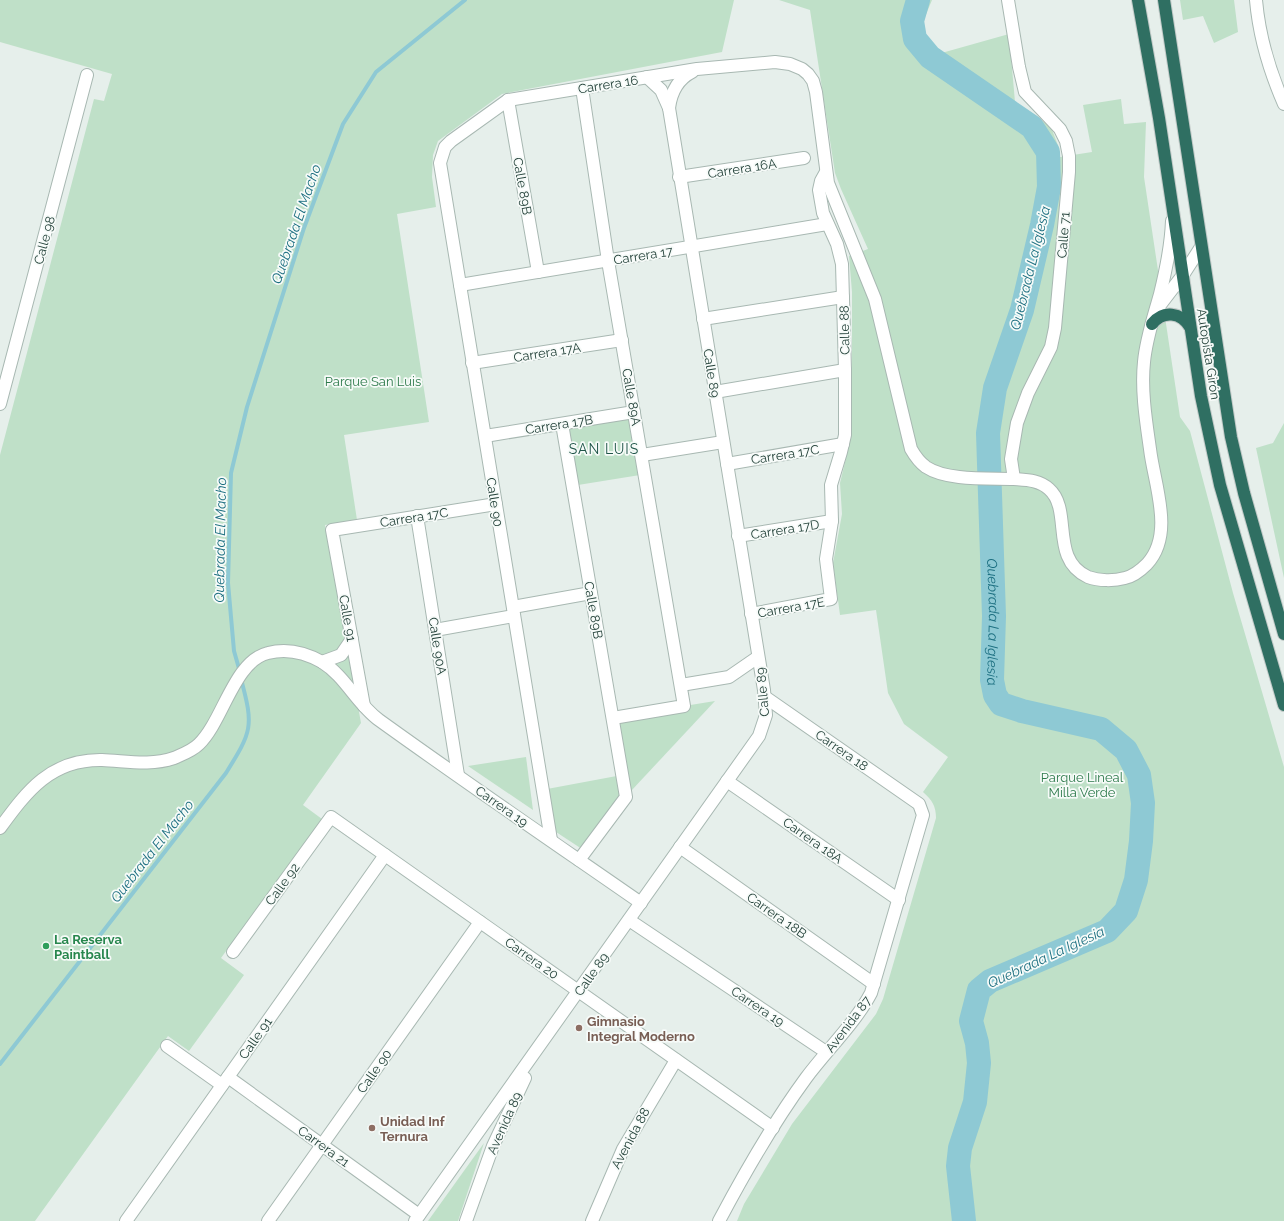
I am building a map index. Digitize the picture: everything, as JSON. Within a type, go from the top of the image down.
[{"type":"highway","name":"Autopista Girón","points":[[1138,0],[1159,118],[1201,396],[1220,485],[1284,705]]},
{"type":"highway","name":"Autopista Girón","points":[[1164,0],[1231,437],[1244,493],[1284,634]]},
{"type":"highway","points":[[1152,324],[1160,316],[1172,314],[1183,318],[1190,328]]},
{"type":"street","name":"Calle 71","points":[[1008,0],[1019,67],[1025,92],[1060,129],[1066,141],[1069,156],[1069,172],[1055,328],[1051,348],[1028,393],[1017,423],[1011,460],[1014,480]]},
{"type":"street","points":[[1256,0],[1261,32],[1268,59],[1284,104]]},
{"type":"street","name":"Carrera 16","points":[[440,163],[445,147],[451,141],[508,100],[697,69],[775,62],[790,64],[802,69],[813,81],[816,92],[826,172]]},
{"type":"street","name":"Calle 89","points":[[668,108],[677,84],[697,69]]},
{"type":"street","name":"Calle 98","points":[[0,404],[87,75]]},
{"type":"street","name":"Calle 89","points":[[417,1218],[552,1030],[727,781],[763,728],[766,715],[765,696],[668,108],[661,90],[647,77]]},
{"type":"street","name":"Calle 89A","points":[[582,88],[608,260],[684,706],[613,718]]},
{"type":"street","name":"Calle 89B","points":[[508,100],[538,272]]},
{"type":"street","name":"Carrera 16A","points":[[679,177],[804,158]]},
{"type":"street","name":"Calle 90","points":[[440,163],[551,840]]},
{"type":"street","points":[[826,172],[836,206],[875,299],[911,449],[921,463],[935,472],[977,478],[1035,482],[1050,490],[1055,497],[1058,507],[1068,557],[1079,571],[1089,577],[1116,580],[1130,577],[1141,571],[1158,548],[1161,534],[1161,518],[1150,449],[1143,385],[1144,363],[1167,262],[1173,208]]},
{"type":"street","name":"Calle 88","points":[[826,172],[818,190],[822,213],[840,254],[845,370],[843,444],[831,485],[832,521],[826,558],[831,599]]},
{"type":"street","name":"Carrera 17","points":[[460,285],[827,224]]},
{"type":"street","points":[[1152,324],[1163,300],[1183,275],[1201,246]]},
{"type":"street","points":[[703,319],[843,297]]},
{"type":"street","name":"Carrera 17A","points":[[472,364],[622,340]]},
{"type":"street","points":[[715,392],[845,370]]},
{"type":"street","name":"Carrera 17B","points":[[484,436],[634,412]]},
{"type":"street","name":"Calle 89B","points":[[562,424],[626,797],[579,860]]},
{"type":"street","points":[[642,456],[723,442]]},
{"type":"street","name":"Carrera 17C","points":[[727,464],[843,444]]},
{"type":"street","name":"Carrera 17C","points":[[332,530],[496,504]]},
{"type":"street","name":"Calle 90A","points":[[417,516],[458,775]]},
{"type":"street","name":"Carrera 17D","points":[[738,536],[832,521]]},
{"type":"street","name":"Calle 91","points":[[332,530],[364,706]]},
{"type":"street","points":[[435,630],[591,593]]},
{"type":"street","name":"Carrera 17E","points":[[751,614],[831,599]]},
{"type":"street","points":[[322,662],[341,655],[352,639]]},
{"type":"street","name":"Carrera 19","points":[[0,828],[33,785],[59,769],[87,761],[151,763],[187,753],[199,744],[209,731],[235,684],[255,658],[267,653],[285,650],[304,654],[322,662],[334,672],[364,706],[377,718],[641,903]]},
{"type":"street","points":[[681,685],[729,677],[758,657]]},
{"type":"street","name":"Carrera 18","points":[[765,696],[919,804]]},
{"type":"street","name":"Carrera 18A","points":[[727,781],[899,900]]},
{"type":"street","name":"Avenida 87","points":[[719,1221],[740,1182],[795,1094],[826,1052],[860,1012],[871,994],[922,823],[923,815],[919,804]]},
{"type":"street","name":"Carrera 20","points":[[331,817],[773,1128]]},
{"type":"street","name":"Calle 92","points":[[233,952],[331,817]]},
{"type":"street","name":"Carrera 18B","points":[[680,847],[874,984]]},
{"type":"street","name":"Calle 91","points":[[126,1221],[385,855]]},
{"type":"street","name":"Carrera 19","points":[[629,920],[826,1052]]},
{"type":"street","name":"Calle 90","points":[[268,1221],[480,922]]},
{"type":"street","name":"Avenida 89","points":[[466,1221],[493,1146],[510,1106],[552,1030]]},
{"type":"street","name":"Carrera 21","points":[[167,1046],[225,1081],[322,1145],[417,1218]]},
{"type":"street","name":"Avenida 88","points":[[592,1221],[623,1149],[676,1060]]},
{"type":"green space","name":"Parque San Luis","points":[[0,0],[734,0],[722,52],[502,94],[438,141],[433,155],[432,177],[436,207],[397,214],[429,422],[344,435],[357,520],[325,525],[361,723],[303,805],[322,819],[221,958],[244,975],[189,1051],[168,1036],[35,1221],[0,1221],[0,455],[94,99],[104,101],[112,74],[0,42]]},
{"type":"green space","name":"Parque Lineal Milla Verde","points":[[779,0],[932,0],[922,24],[924,40],[938,54],[1009,34],[1015,102],[1051,127],[1059,148],[1060,157],[1092,152],[1083,105],[1121,99],[1124,124],[1146,122],[1144,177],[1180,417],[1190,431],[1233,593],[1284,767],[1284,1221],[737,1221],[744,1204],[792,1124],[876,1014],[883,999],[936,818],[933,804],[923,792],[948,757],[904,724],[888,693],[876,610],[840,615],[833,563],[842,514],[840,483],[847,454],[852,399],[852,292],[849,256],[868,249],[835,173],[810,10]]},
{"type":"green space","points":[[1180,0],[1234,0],[1238,32],[1214,43],[1203,16],[1183,20]]},
{"type":"green space","points":[[629,414],[640,475],[578,485],[568,425]]},
{"type":"green space","points":[[1284,423],[1284,578],[1256,448],[1273,443]]},
{"type":"green space","points":[[715,701],[631,791],[617,717]]},
{"type":"green space","points":[[526,757],[533,810],[468,766]]},
{"type":"green space","points":[[622,775],[626,797],[585,851],[553,830],[547,789]]},
{"type":"green space","points":[[484,1143],[458,1221],[428,1221]]},
{"type":"waterway","name":"Quebrada El Macho","points":[[240,672],[234,651],[228,583],[231,473],[247,407],[304,228],[343,124],[376,72],[465,0]]},
{"type":"waterway","name":"Quebrada La Iglesia","points":[[918,0],[912,21],[915,39],[930,57],[1032,127],[1048,152],[1049,187],[1042,225],[1022,310],[995,388],[988,433],[994,616],[992,680],[995,695],[1001,704],[1022,711],[1101,729],[1126,750],[1139,775],[1143,803],[1141,841],[1136,880],[1126,911],[1107,931],[990,981],[979,990],[971,1021],[977,1043],[979,1063],[975,1102],[960,1148],[958,1166],[964,1221]]},
{"type":"waterway","name":"Quebrada El Macho","points":[[0,1064],[226,773],[246,737],[248,728],[248,708],[241,679]]},
{"type":"place","name":"La Reserva Paintball","points":[[46,946]]},
{"type":"place","name":"Gimnasio Integral Moderno","points":[[579,1028]]},
{"type":"place","name":"Unidad Inf Ternura","points":[[372,1128]]},
{"type":"district","name":"SAN LUIS","points":[[604,449]]}]
